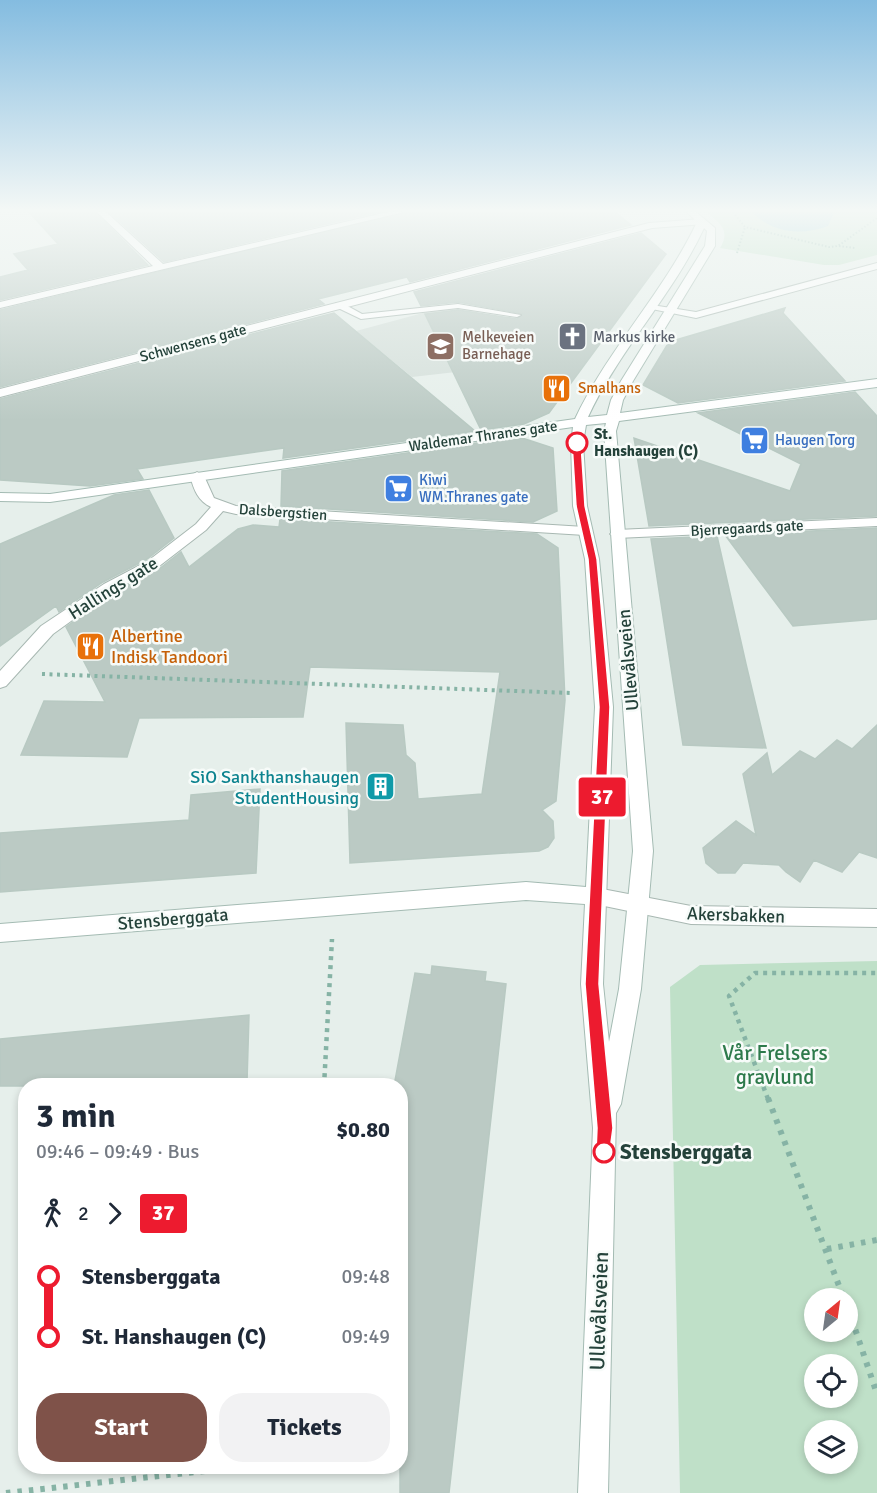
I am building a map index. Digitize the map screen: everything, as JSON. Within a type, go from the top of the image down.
[{"type":"street","points":[[0,305],[102,282]]},
{"type":"street","name":"Schwensens gate","points":[[0,393],[430,282]]},
{"type":"street","name":"Ullevålsveien","points":[[593,1493],[605,1128],[592,984],[604,707],[592,559],[585,531],[576,454],[580,422],[595,390],[669,282]]},
{"type":"street","name":"Ullevålsveien","points":[[605,1128],[630,988],[643,851],[609,444],[611,418],[627,381],[688,282]]},
{"type":"street","points":[[652,308],[696,315],[822,282]]},
{"type":"street","name":"Waldemar Thranes gate","points":[[196,476],[877,383]]},
{"type":"street","points":[[0,497],[50,498],[196,476]]},
{"type":"street","name":"Dalsbergstien","points":[[196,476],[201,494],[209,502],[220,506],[264,512],[585,531]]},
{"type":"street","name":"Hallings gate","points":[[3,677],[47,630],[109,587],[153,564],[201,527],[220,506]]},
{"type":"street","name":"Bjerregaards gate","points":[[617,534],[877,522]]},
{"type":"street","name":"Stensberggata","points":[[0,933],[526,891],[549,891],[597,897]]},
{"type":"street","name":"Akersbakken","points":[[597,897],[691,915],[877,918]]},
{"type":"lane","points":[[339,305],[361,317],[458,306],[517,315]]},
{"type":"path","points":[[3,677],[571,693]]},
{"type":"path","points":[[324,1078],[332,939]]},
{"type":"path","points":[[840,1288],[729,996],[755,974],[877,973]]},
{"type":"path","points":[[827,1249],[877,1240]]},
{"type":"path","points":[[858,1338],[877,1394]]},
{"type":"path","points":[[7,1493],[177,1474]]},
{"type":"shaded area","name":"Melkeveien Barnehage","points":[[466,309],[490,316],[500,367],[412,377],[356,331],[434,310]]},
{"type":"green space","name":"Vår Frelsers gravlund","points":[[877,961],[877,1493],[680,1493],[670,987],[700,965]]},
{"type":"building","points":[[0,282],[77,282],[0,300]]},
{"type":"building","points":[[117,282],[388,282],[318,299],[324,304],[0,387],[0,310]]},
{"type":"building","points":[[454,282],[646,282],[549,413],[524,424],[481,430],[425,314],[458,310],[517,319],[523,314],[458,302],[421,306],[414,292]]},
{"type":"building","points":[[785,308],[783,313],[845,381],[678,403],[643,385],[669,342]]},
{"type":"building","points":[[334,313],[475,431],[283,458],[284,448],[137,469],[143,479],[90,486],[0,480],[0,399]]},
{"type":"building","points":[[855,392],[877,416],[877,516],[715,523],[713,521],[714,523],[649,526],[634,438],[790,491],[801,464],[698,413]]},
{"type":"building","points":[[519,437],[553,448],[557,511],[533,522],[281,506],[282,471]]},
{"type":"building","points":[[149,490],[174,538],[147,559],[103,582],[59,612],[56,606],[0,646],[0,544],[114,495]]},
{"type":"building","points":[[280,519],[537,534],[558,548],[565,700],[556,801],[542,810],[553,821],[554,838],[548,847],[539,851],[350,863],[346,723],[403,725],[406,755],[415,763],[418,799],[482,794],[500,672],[310,667],[303,717],[139,718],[127,757],[21,755],[44,701],[105,702],[66,627],[115,592],[159,569],[181,552],[189,567],[238,529],[253,525],[279,527]]},
{"type":"building","points":[[877,528],[877,619],[793,626],[725,535]]},
{"type":"building","points":[[717,536],[766,748],[683,745],[651,539]]},
{"type":"building","points":[[877,725],[877,858],[859,852],[842,872],[814,860],[800,882],[779,865],[743,863],[735,873],[718,873],[706,863],[703,848],[736,821],[756,835],[743,774],[767,753],[772,775],[800,751],[815,759],[837,740],[852,749]]},
{"type":"building","points":[[260,789],[256,873],[0,892],[0,833],[189,820],[191,795]]},
{"type":"building","points":[[432,966],[486,972],[485,981],[506,984],[449,1493],[400,1493],[400,1474],[408,1474],[408,1078],[395,1078],[415,973],[431,975]]},
{"type":"building","points":[[249,1015],[247,1078],[18,1078],[18,1086],[0,1086],[0,1039]]},
{"type":"bus line","name":"37","points":[[577,443],[580,506],[592,559],[604,707],[592,984],[605,1128],[604,1152]]},
{"type":"place","name":"Markus kirke","points":[[572,337]]},
{"type":"place","name":"Melkeveien Barnehage","points":[[441,346]]},
{"type":"place","name":"Smalhans","points":[[557,388]]},
{"type":"place","name":"Haugen Torg","points":[[754,440]]},
{"type":"place","name":"St. Hanshaugen (C)","points":[[577,443]]},
{"type":"place","name":"Kiwi WM.Thranes gate","points":[[398,489]]},
{"type":"place","name":"Albertine Indisk Tandoori","points":[[90,646]]},
{"type":"place","name":"SiO Sankthanshaugen StudentHousing","points":[[380,787]]},
{"type":"place","name":"Stensberggata","points":[[604,1152]]}]
